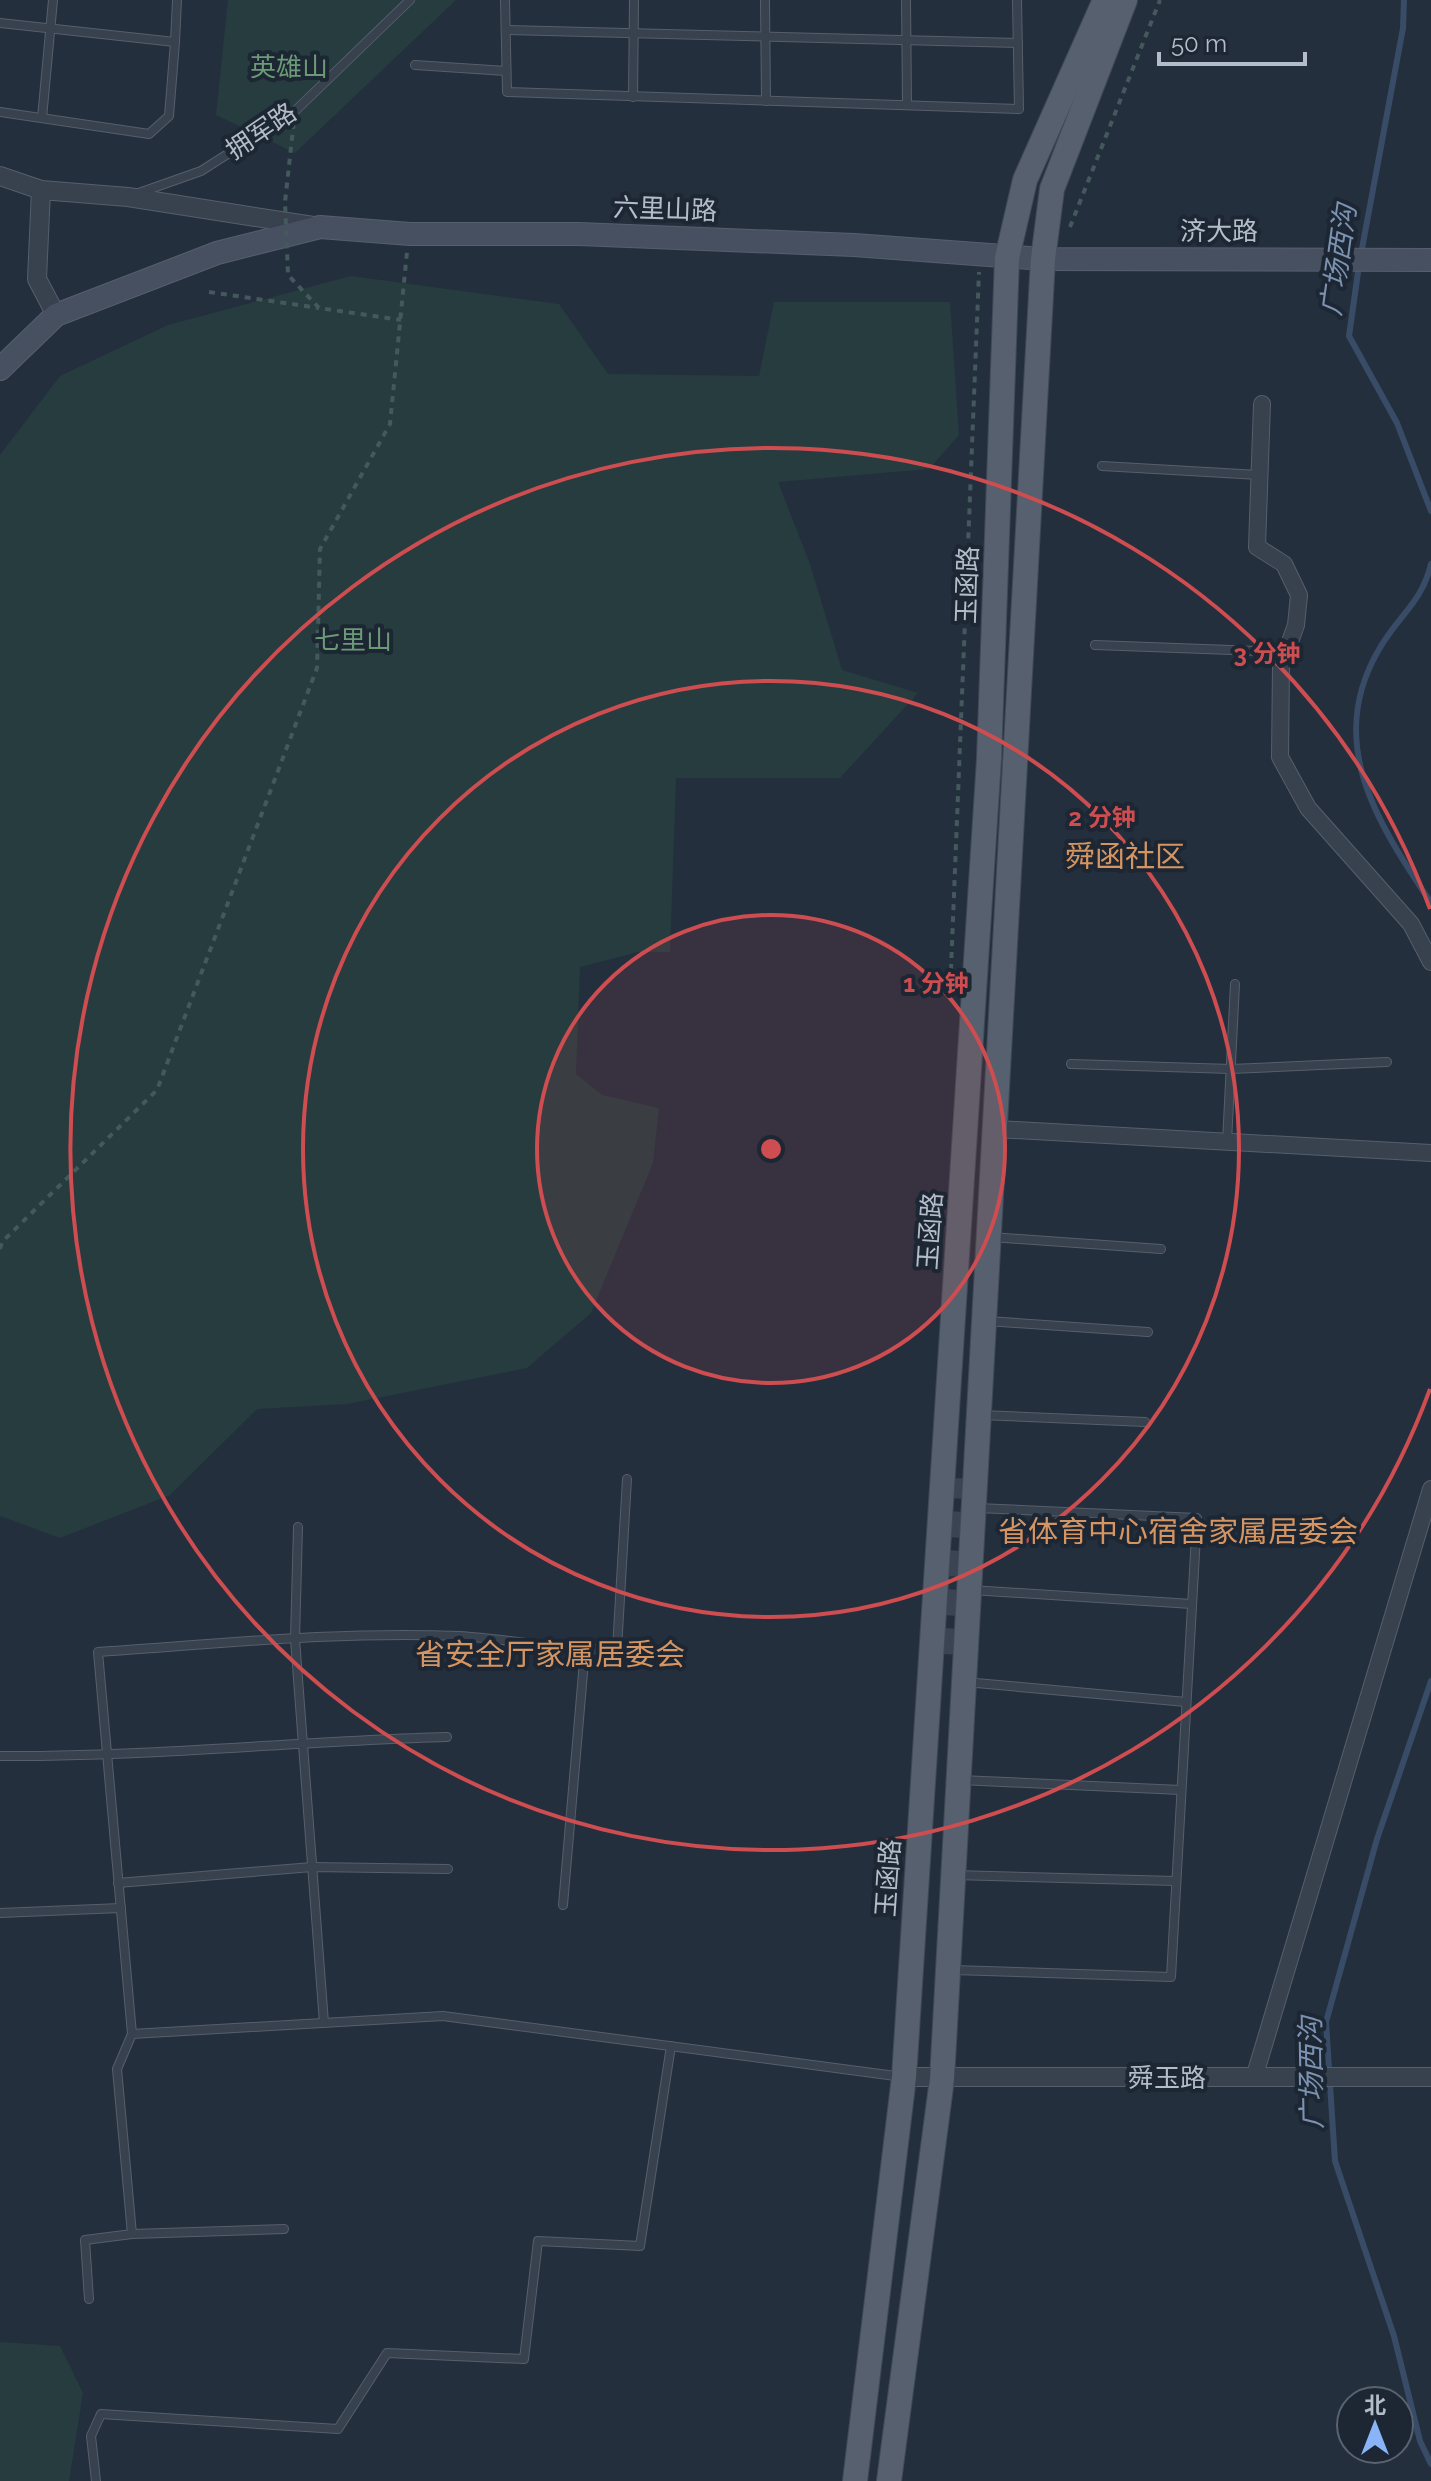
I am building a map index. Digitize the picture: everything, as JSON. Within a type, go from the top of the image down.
[{"type":"main road","name":"玉函路","points":[[855,2481],[904,2077],[989,759],[1007,258],[1025,180],[1105,0]]},
{"type":"main road","points":[[889,2481],[942,2079],[1043,259],[1052,189],[1125,0]]},
{"type":"main road","name":"六里山路","points":[[56,315],[217,253],[320,227],[410,234],[579,234],[854,245],[1007,258]]},
{"type":"main road","name":"济大路","points":[[1007,258],[1431,260]]},
{"type":"main road","points":[[0,369],[56,315]]},
{"type":"street","name":"六里山路","points":[[0,176],[41,190],[128,197],[320,227]]},
{"type":"street","points":[[41,190],[37,279],[56,315]]},
{"type":"street","points":[[1262,404],[1257,547],[1284,564],[1299,595],[1296,625],[1281,667],[1280,757],[1308,808],[1411,924],[1431,962]]},
{"type":"street","points":[[997,1129],[1431,1153]]},
{"type":"street","points":[[1254,2078],[1431,1489]]},
{"type":"street","name":"舜玉路","points":[[904,2077],[1431,2077]]},
{"type":"lane","points":[[42,118],[53,0]]},
{"type":"lane","points":[[0,112],[149,134],[169,116],[177,0]]},
{"type":"lane","name":"拥军路","points":[[128,197],[201,171],[295,111],[410,0]]},
{"type":"lane","points":[[505,0],[507,92],[1019,109],[1017,0]]},
{"type":"lane","points":[[633,97],[634,0]]},
{"type":"lane","points":[[765,0],[766,101]]},
{"type":"lane","points":[[906,0],[907,105]]},
{"type":"lane","points":[[0,23],[175,42]]},
{"type":"lane","points":[[506,30],[1018,43]]},
{"type":"lane","points":[[415,65],[506,71]]},
{"type":"lane","points":[[1102,466],[1259,475]]},
{"type":"lane","points":[[1095,645],[1286,652]]},
{"type":"lane","points":[[1227,1142],[1235,984]]},
{"type":"lane","points":[[1071,1064],[1231,1069],[1387,1062]]},
{"type":"lane","points":[[991,1237],[1161,1249]]},
{"type":"lane","points":[[986,1321],[1148,1332]]},
{"type":"lane","points":[[980,1415],[1145,1422]]},
{"type":"lane","points":[[132,2234],[117,2069],[132,2034],[98,1652],[295,1639],[458,1636],[585,1650],[617,1649],[627,1479]]},
{"type":"lane","points":[[948,1970],[1171,1977],[1197,1518],[975,1507]]},
{"type":"lane","points":[[298,1527],[295,1639],[324,2023]]},
{"type":"lane","points":[[970,1590],[1192,1604]]},
{"type":"lane","points":[[563,1905],[585,1650]]},
{"type":"lane","points":[[965,1682],[1186,1702]]},
{"type":"lane","points":[[0,1756],[107,1757],[303,1741],[447,1737]]},
{"type":"lane","points":[[959,1780],[1181,1790]]},
{"type":"lane","points":[[118,1883],[312,1867],[448,1869]]},
{"type":"lane","points":[[954,1875],[1176,1881]]},
{"type":"lane","points":[[0,1913],[121,1908]]},
{"type":"lane","points":[[132,2034],[443,2016],[904,2077]]},
{"type":"lane","points":[[96,2481],[91,2436],[101,2414],[338,2429],[387,2353],[524,2359],[538,2241],[640,2246],[671,2046]]},
{"type":"lane","points":[[89,2299],[85,2240],[132,2234],[284,2229]]},
{"type":"path","points":[[295,111],[285,202],[288,275],[319,308]]},
{"type":"path","points":[[0,1249],[2,1242],[157,1090],[317,668],[320,549],[390,424],[410,234]]},
{"type":"path","points":[[209,292],[401,320]]},
{"type":"green space","name":"英雄山","points":[[228,0],[456,0],[295,153],[216,115]]},
{"type":"green space","name":"七里山","points":[[351,276],[559,304],[608,374],[759,376],[774,302],[950,302],[959,435],[929,469],[778,482],[810,564],[842,670],[918,693],[840,778],[676,778],[670,952],[638,952],[580,967],[576,1074],[602,1095],[659,1108],[653,1163],[591,1313],[527,1368],[347,1404],[257,1409],[170,1495],[60,1538],[0,1516],[0,455],[60,376],[168,325]]},
{"type":"green space","points":[[0,2342],[60,2346],[83,2393],[69,2481],[0,2481]]},
{"type":"waterway","name":"广场西沟","points":[[1361,254],[1403,28],[1404,0]]},
{"type":"waterway","name":"广场西沟","points":[[1359,265],[1349,336],[1397,423],[1431,511]]},
{"type":"waterway","name":"广场西沟","points":[[1431,564],[1416,598],[1381,646],[1364,681],[1357,715],[1357,748],[1364,780],[1376,811],[1431,903]]},
{"type":"waterway","name":"广场西沟","points":[[1431,1681],[1377,1839],[1326,2022],[1335,2161],[1394,2336],[1420,2441],[1431,2464]]},
{"type":"tunnel","points":[[943,1654],[954,1478]]},
{"type":"district","name":"舜函社区","points":[[1125,857]]},
{"type":"district","name":"省体育中心宿舍家属居委会","points":[[1178,1532]]},
{"type":"district","name":"省安全厅家属居委会","points":[[550,1655]]}]
